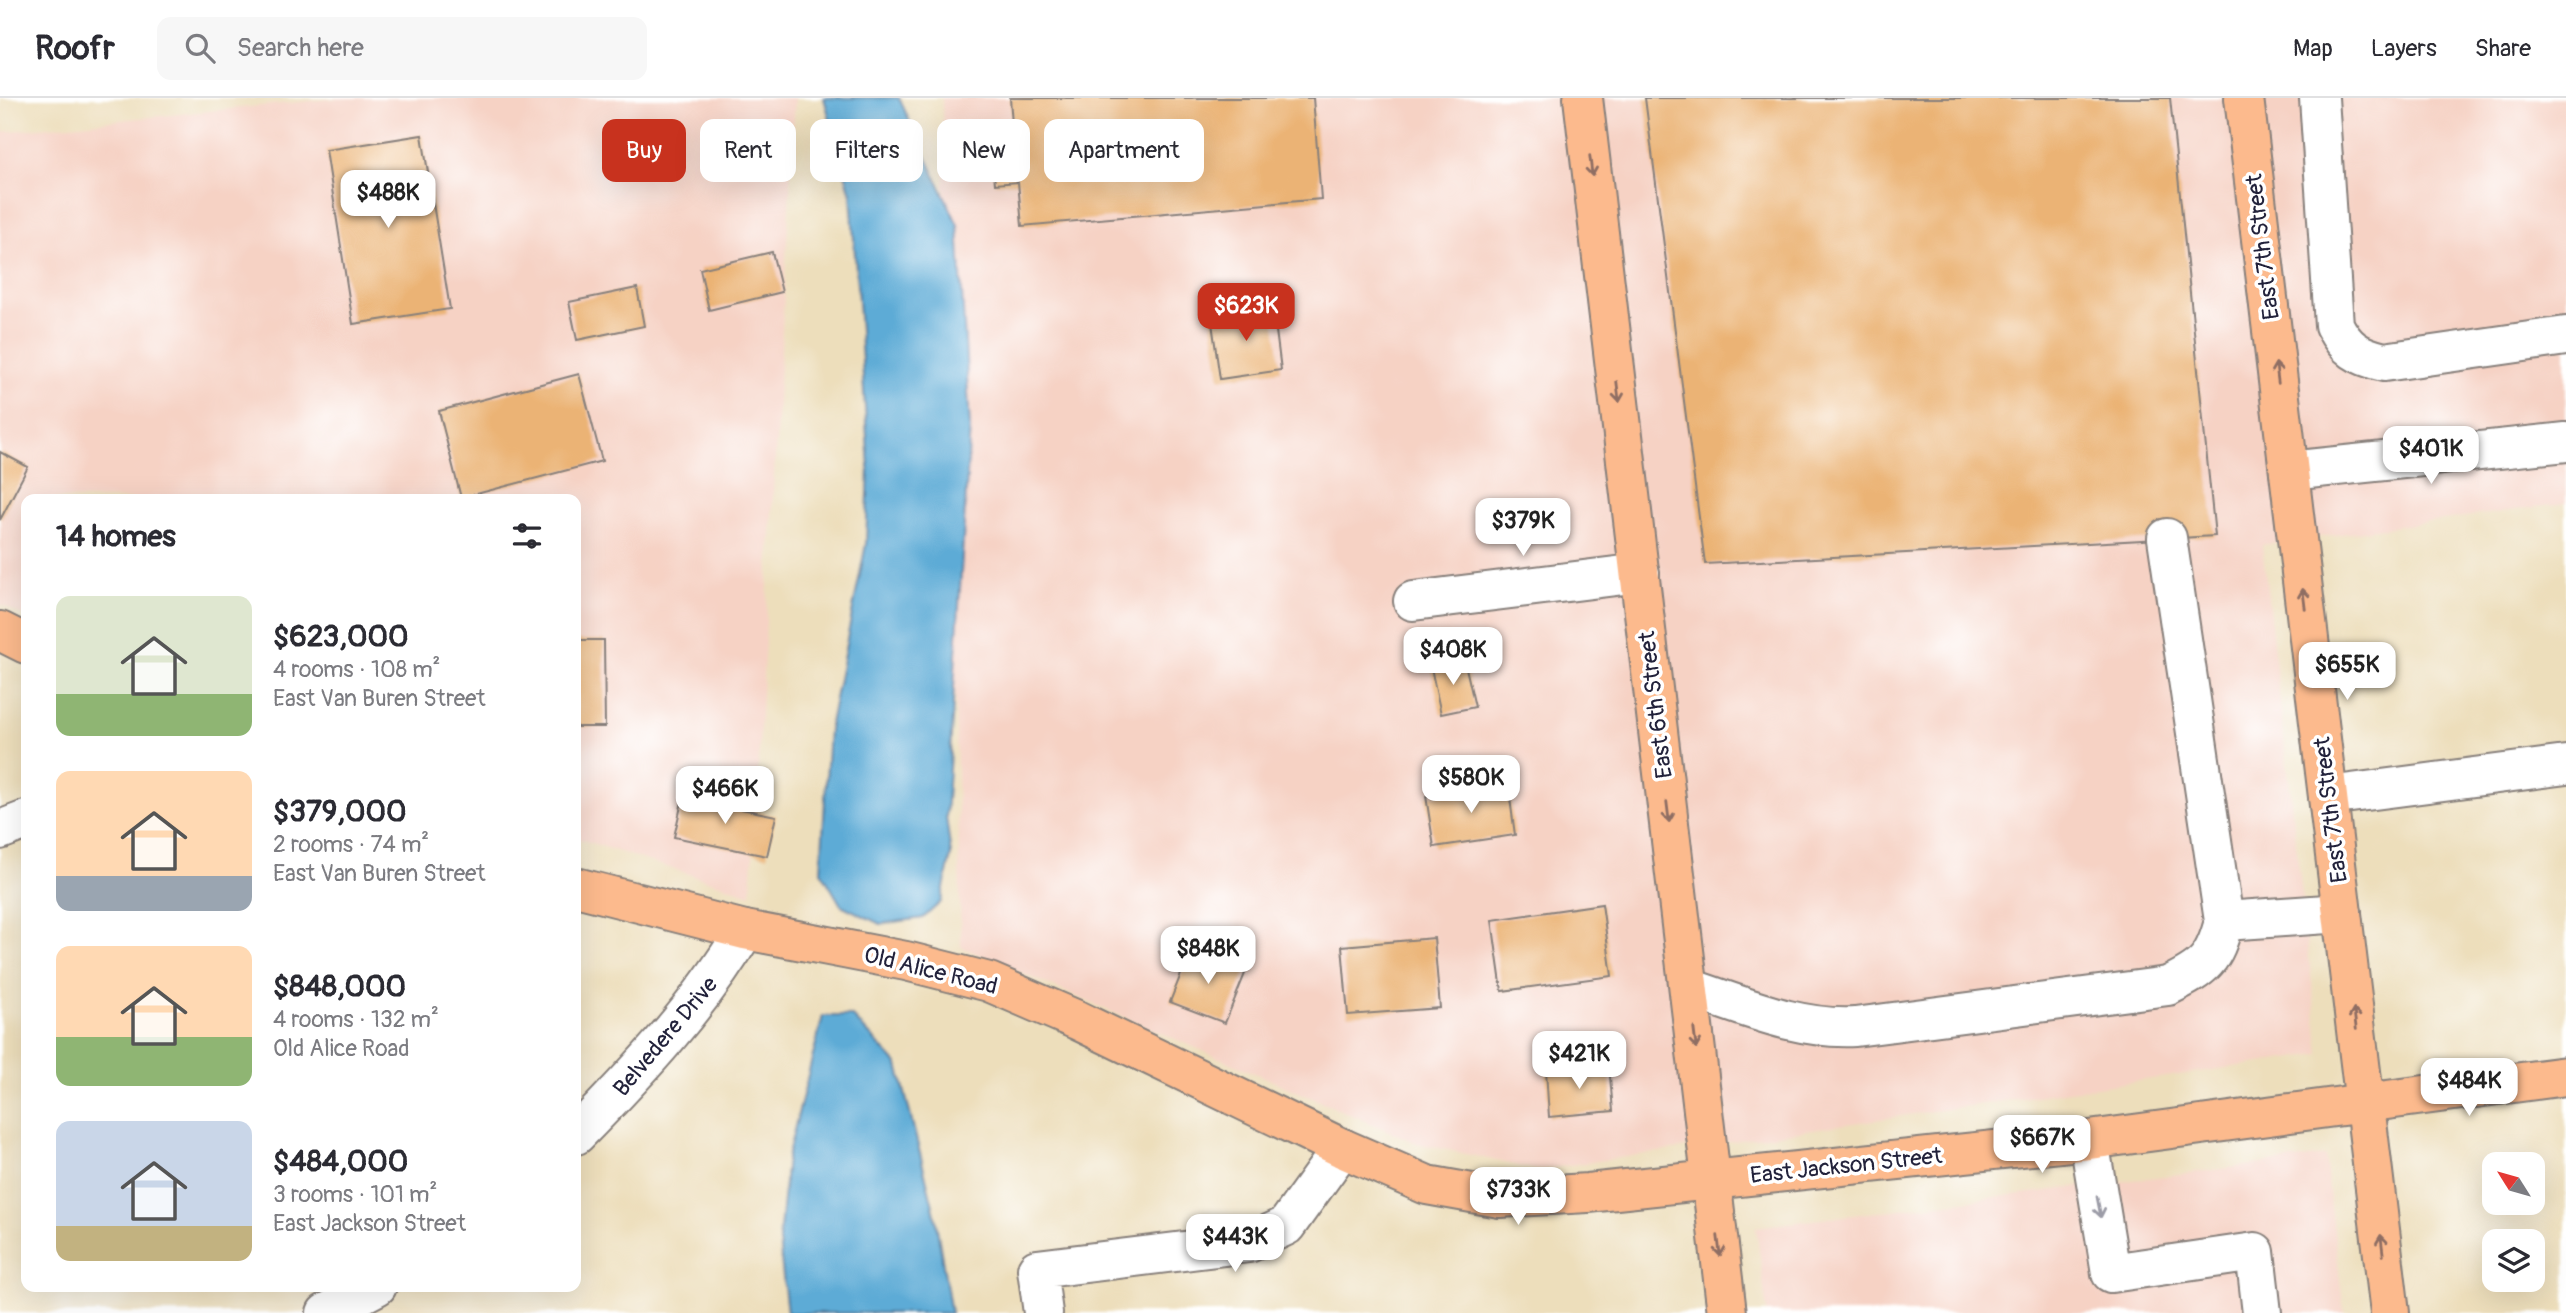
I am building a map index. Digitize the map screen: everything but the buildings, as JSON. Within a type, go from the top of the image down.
[{"type":"main road","name":"East 6th Street","points":[[1583,98],[1727,1313]]},
{"type":"main road","name":"East 7th Street","points":[[2244,98],[2390,1313]]},
{"type":"main road","points":[[0,631],[21,642]]},
{"type":"main road","name":"Old Alice Road","points":[[581,888],[745,930],[906,961],[989,982],[1077,1020],[1342,1148]]},
{"type":"main road","name":"East Jackson Street","points":[[1342,1148],[1427,1185],[1500,1198],[1588,1193],[2089,1140],[2566,1076]]},
{"type":"street","points":[[2319,98],[2334,324],[2342,341],[2359,356],[2384,362],[2566,336]]},
{"type":"street","points":[[2289,471],[2566,442]]},
{"type":"street","points":[[1689,988],[1789,1021],[1829,1028],[1855,1027],[2168,986],[2199,971],[2217,950],[2224,921],[2167,538]]},
{"type":"street","points":[[1413,601],[1640,573]]},
{"type":"street","points":[[2328,796],[2566,765]]},
{"type":"street","points":[[0,830],[21,822]]},
{"type":"street","points":[[2224,921],[2342,913]]},
{"type":"street","name":"Belvedere Drive","points":[[581,1130],[637,1072],[725,964],[745,930]]},
{"type":"street","points":[[2089,1140],[2111,1273],[2255,1252],[2262,1313]]},
{"type":"street","points":[[1042,1313],[1037,1269],[1249,1242],[1286,1226],[1342,1148]]},
{"type":"street","points":[[326,1313],[366,1292]]},
{"type":"shaded area","points":[[340,98],[795,98],[794,119],[700,119],[700,182],[790,182],[751,894],[581,840],[581,494],[21,494],[21,614],[0,604],[0,132]]},
{"type":"shaded area","points":[[942,98],[2566,98],[2566,503],[2262,545],[2320,1054],[1537,1170],[1417,1143],[961,947],[944,182],[1030,182],[1030,119],[942,119]]},
{"type":"shaded area","points":[[2325,1156],[2344,1313],[1767,1313],[1756,1227]]},
{"type":"water","points":[[824,98],[899,98],[909,119],[830,119]]},
{"type":"water","points":[[923,150],[958,225],[970,426],[946,817],[951,855],[941,902],[923,918],[880,924],[841,905],[821,871],[829,729],[866,544],[869,468],[851,194],[848,182],[923,182]]},
{"type":"water","points":[[823,1016],[852,1016],[898,1065],[934,1210],[951,1313],[787,1313],[779,1240],[787,1158]]}]
